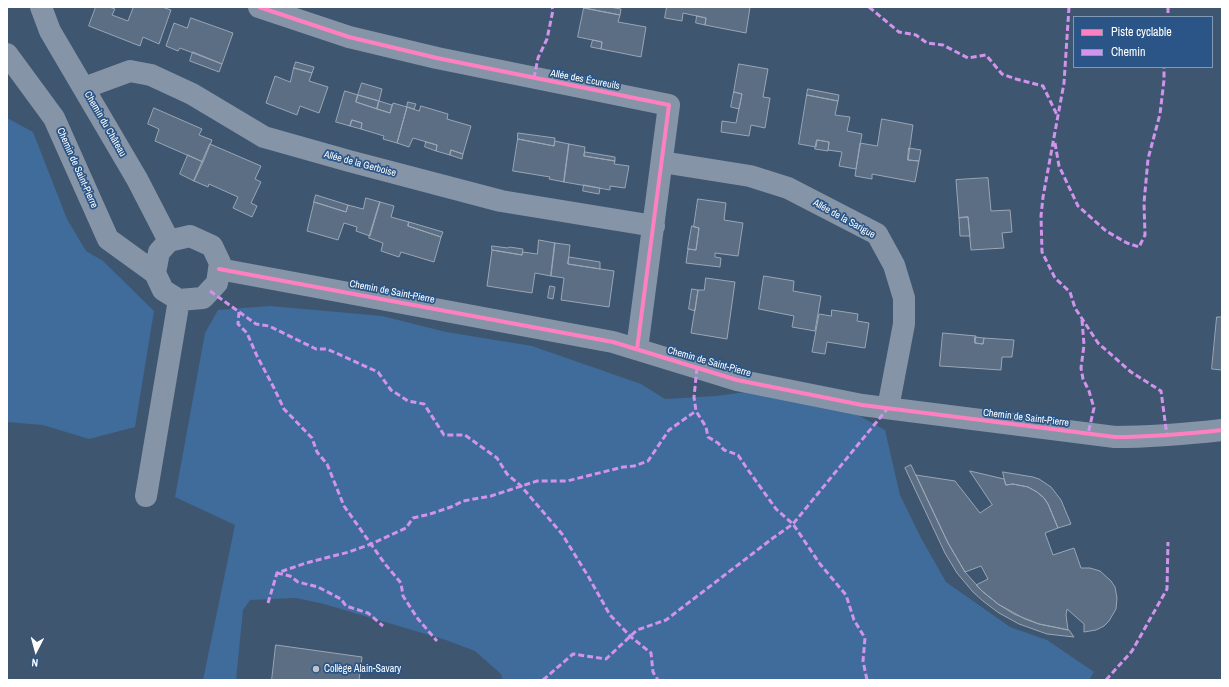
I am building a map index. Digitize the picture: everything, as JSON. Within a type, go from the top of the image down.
[{"type":"street","name":"Chemin du Château","points":[[42,7],[50,31],[137,179],[169,241]]},
{"type":"street","name":"Allée des Écureuils","points":[[259,7],[349,38],[445,60],[669,105],[637,349]]},
{"type":"street","name":"Chemin de Saint-Pierre","points":[[7,54],[54,118],[108,239],[155,273]]},
{"type":"street","name":"Allée de la Gerboise","points":[[84,88],[130,70],[151,75],[192,94],[264,137],[501,201],[654,226]]},
{"type":"street","name":"Allée de la Sarigue","points":[[662,162],[750,176],[788,188],[877,234],[894,265],[904,298],[904,324],[888,408]]},
{"type":"street","points":[[190,236],[212,246],[220,263],[217,283],[203,298],[179,300],[163,290],[155,273],[159,252],[169,241],[190,236]]},
{"type":"street","name":"Chemin de Saint-Pierre","points":[[219,269],[605,340],[737,380],[862,405],[1115,437],[1155,436],[1222,430]]},
{"type":"street","points":[[146,496],[179,300]]},
{"type":"shaded area","points":[[7,118],[33,132],[67,219],[86,251],[103,261],[154,311],[135,427],[89,439],[43,425],[7,422]]},
{"type":"shaded area","points":[[270,306],[382,316],[446,332],[532,346],[641,384],[665,399],[716,396],[746,392],[825,397],[885,430],[900,495],[921,538],[946,582],[1010,627],[1047,640],[1094,672],[1089,680],[503,680],[501,674],[475,651],[446,640],[324,604],[296,598],[250,600],[243,610],[236,680],[203,680],[235,525],[175,497],[205,333],[218,310]]},
{"type":"building","points":[[96,7],[109,7],[115,9],[112,15],[128,21],[133,8],[130,7],[162,7],[171,10],[159,44],[143,37],[140,46],[89,26]]},
{"type":"building","points":[[584,7],[609,7],[621,9],[620,15]]},
{"type":"building","points":[[667,7],[750,7],[746,33],[705,25],[706,18],[683,13],[682,21],[665,18]]},
{"type":"building","points":[[584,8],[620,15],[618,22],[646,27],[641,57],[601,49],[602,42],[578,37]]},
{"type":"building","points":[[697,16],[706,18],[705,25],[696,23]]},
{"type":"building","points":[[191,18],[233,33],[222,64],[180,48],[178,51],[166,46],[174,23],[187,28]]},
{"type":"building","points":[[593,40],[602,42],[601,49],[591,47]]},
{"type":"building","points":[[193,52],[222,64],[219,72],[190,61]]},
{"type":"building","points":[[296,62],[314,67],[312,73],[294,68]]},
{"type":"building","points":[[739,64],[768,69],[763,97],[770,98],[765,128],[751,125],[749,136],[721,132],[722,121],[736,123],[742,94],[734,92]]},
{"type":"building","points":[[294,68],[312,73],[309,81],[328,87],[319,113],[300,106],[297,115],[266,103],[275,76],[290,82]]},
{"type":"building","points":[[362,83],[382,89],[379,101],[358,95]]},
{"type":"building","points":[[808,89],[839,95],[838,101],[807,95]]},
{"type":"building","points":[[345,91],[358,95],[356,102],[390,113],[393,103],[407,107],[397,143],[383,139],[384,136],[361,129],[362,123],[352,120],[350,126],[336,122]]},
{"type":"building","points":[[734,92],[742,94],[739,109],[731,107]]},
{"type":"building","points":[[358,95],[379,101],[377,109],[356,102]]},
{"type":"building","points":[[807,95],[838,101],[835,115],[850,117],[847,131],[862,134],[856,169],[839,166],[842,152],[828,150],[829,142],[817,140],[816,147],[799,144]]},
{"type":"building","points":[[379,101],[392,105],[390,113],[377,109]]},
{"type":"building","points":[[408,102],[416,104],[414,109],[407,107]]},
{"type":"building","points":[[421,106],[448,114],[447,119],[471,126],[463,154],[451,150],[450,155],[436,151],[437,145],[413,138],[409,147],[397,143],[407,107],[419,111]]},
{"type":"building","points":[[154,108],[202,129],[199,135],[212,140],[203,162],[155,141],[159,129],[148,124]]},
{"type":"building","points":[[882,119],[913,125],[908,160],[919,161],[915,182],[872,174],[872,179],[855,176],[860,143],[877,146]]},
{"type":"building","points":[[352,120],[362,123],[361,129],[350,126]]},
{"type":"building","points":[[518,133],[555,138],[554,146],[518,139]]},
{"type":"building","points":[[518,139],[554,146],[555,141],[569,144],[564,182],[549,179],[550,177],[513,171]]},
{"type":"building","points":[[817,140],[829,142],[828,151],[815,149]]},
{"type":"building","points":[[426,142],[437,145],[436,151],[425,147]]},
{"type":"building","points":[[210,144],[261,166],[255,179],[261,182],[251,203],[257,206],[252,217],[233,208],[238,197],[209,184],[208,187],[194,181]]},
{"type":"building","points":[[569,144],[585,147],[584,156],[615,161],[614,164],[629,166],[625,188],[610,186],[610,190],[564,182]]},
{"type":"building","points":[[909,148],[921,150],[919,161],[908,160]]},
{"type":"building","points":[[451,150],[463,154],[462,159],[450,155]]},
{"type":"building","points":[[585,152],[615,157],[615,161],[584,156]]},
{"type":"building","points":[[188,155],[203,162],[194,181],[180,174]]},
{"type":"building","points":[[988,178],[991,211],[1010,210],[1012,232],[1002,233],[1004,248],[971,250],[968,217],[959,218],[956,180]]},
{"type":"building","points":[[584,185],[600,188],[599,194],[583,191]]},
{"type":"building","points":[[316,195],[348,205],[346,212],[314,202]]},
{"type":"building","points":[[366,198],[380,202],[370,236],[356,231],[357,227],[344,223],[338,240],[307,231],[314,202],[346,212],[348,205],[363,209]]},
{"type":"building","points":[[698,199],[726,203],[724,220],[743,223],[738,256],[715,253],[715,257],[721,258],[720,267],[686,263],[688,249],[696,250],[699,228],[694,227]]},
{"type":"building","points":[[380,202],[394,206],[391,217],[409,222],[408,226],[441,237],[434,262],[401,252],[399,257],[381,251],[383,243],[369,238]]},
{"type":"building","points":[[968,217],[970,236],[960,236],[959,218]]},
{"type":"building","points":[[409,222],[443,232],[441,237],[408,226]]},
{"type":"building","points":[[692,226],[699,228],[696,250],[688,249]]},
{"type":"building","points":[[539,240],[555,243],[551,276],[535,273],[532,293],[487,286],[492,250],[522,255],[523,252],[537,254]]},
{"type":"building","points":[[555,243],[570,245],[568,264],[614,271],[609,307],[561,300],[564,278],[551,276]]},
{"type":"building","points":[[492,246],[523,249],[522,255],[492,250]]},
{"type":"building","points":[[569,257],[600,262],[600,269],[568,264]]},
{"type":"building","points":[[764,276],[794,281],[793,291],[821,296],[815,331],[792,327],[794,316],[759,309]]},
{"type":"building","points":[[706,278],[735,282],[727,339],[691,333],[698,290],[704,290]]},
{"type":"building","points":[[550,286],[555,287],[553,299],[548,298]]},
{"type":"building","points":[[692,289],[698,290],[695,311],[689,309]]},
{"type":"building","points":[[832,310],[858,314],[857,321],[869,323],[865,348],[827,342],[825,354],[812,352],[819,314],[831,316]]},
{"type":"building","points":[[1217,317],[1222,317],[1222,370],[1212,369]]},
{"type":"building","points":[[943,333],[976,336],[975,343],[983,344],[984,338],[1014,340],[1012,357],[1002,357],[1001,370],[940,366]]},
{"type":"building","points":[[975,337],[984,338],[983,344],[975,343]]},
{"type":"building","points":[[911,465],[948,543],[965,572],[982,591],[998,604],[1014,614],[1039,624],[1069,630],[1074,637],[1047,634],[1019,624],[999,613],[973,592],[957,573],[945,553],[905,468]]},
{"type":"building","points":[[970,471],[1004,479],[1006,485],[1013,484],[1028,487],[1044,498],[1058,528],[1045,533],[1053,555],[1074,548],[1081,568],[1090,568],[1100,571],[1115,587],[1117,598],[1116,609],[1109,621],[1104,626],[1096,630],[1084,632],[1084,624],[1067,609],[1066,615],[1068,630],[1039,624],[1025,619],[998,604],[976,585],[988,579],[981,566],[965,572],[948,543],[916,475],[955,481],[980,513],[992,505]]},
{"type":"building","points":[[1003,472],[1033,477],[1051,487],[1061,500],[1071,524],[1058,528],[1044,498],[1028,487],[1013,484],[1006,485]]},
{"type":"building","name":"Collège Alain-Savary","points":[[276,645],[362,657],[359,680],[272,680]]},
{"type":"marked path","points":[[534,78],[538,58],[547,39],[553,10],[552,7]]},
{"type":"marked path","points":[[869,7],[899,32],[916,35],[927,43],[943,45],[968,58],[986,55],[1002,74],[1043,86],[1058,117]]},
{"type":"marked path","points":[[1069,7],[1064,83],[1043,197],[1041,216],[1042,252],[1055,278],[1070,292],[1075,308],[1098,343],[1131,372],[1161,391],[1167,436]]},
{"type":"marked path","points":[[1168,7],[1168,16]]},
{"type":"marked path","points":[[1055,143],[1059,166],[1078,206],[1106,231],[1127,243],[1139,247],[1145,235],[1144,203],[1148,159],[1160,114],[1164,68]]},
{"type":"marked path","points":[[210,291],[256,324],[269,326],[316,349],[327,349],[378,372],[391,390],[408,401],[424,404],[444,435],[465,435],[497,458],[507,474],[521,486],[562,534],[610,615],[631,637],[651,653],[653,672],[658,680]]},
{"type":"marked path","points":[[239,312],[238,324],[247,333],[284,409],[312,438],[317,452],[327,464],[344,506],[385,564],[401,583],[403,596],[418,619],[437,641]]},
{"type":"marked path","points":[[1082,320],[1084,345],[1081,368],[1083,379],[1089,391],[1094,408],[1088,434]]},
{"type":"marked path","points":[[697,368],[694,397],[696,411],[706,427],[708,437],[718,443],[724,450],[738,455],[776,509],[793,524],[820,564],[846,595],[854,620],[865,638],[863,661],[867,680]]},
{"type":"marked path","points":[[543,680],[573,654],[606,659],[637,630],[666,620],[793,524],[888,408]]},
{"type":"marked path","points":[[268,603],[277,573],[371,544],[406,528],[413,518],[451,507],[463,501],[491,496],[537,481],[567,481],[623,467],[634,466],[648,461],[669,430],[696,411]]},
{"type":"marked path","points":[[1106,680],[1132,651],[1167,589],[1168,542]]},
{"type":"marked path","points":[[277,573],[290,576],[298,582],[318,587],[341,599],[346,606],[368,613],[383,626]]},
{"type":"cycle path","points":[[259,7],[349,37],[437,58],[669,105],[637,349]]},
{"type":"cycle path","points":[[219,269],[613,342],[737,380],[862,405],[1115,437],[1168,435],[1222,430]]},
{"type":"place","name":"Collège Alain-Savary","points":[[316,669]]}]
